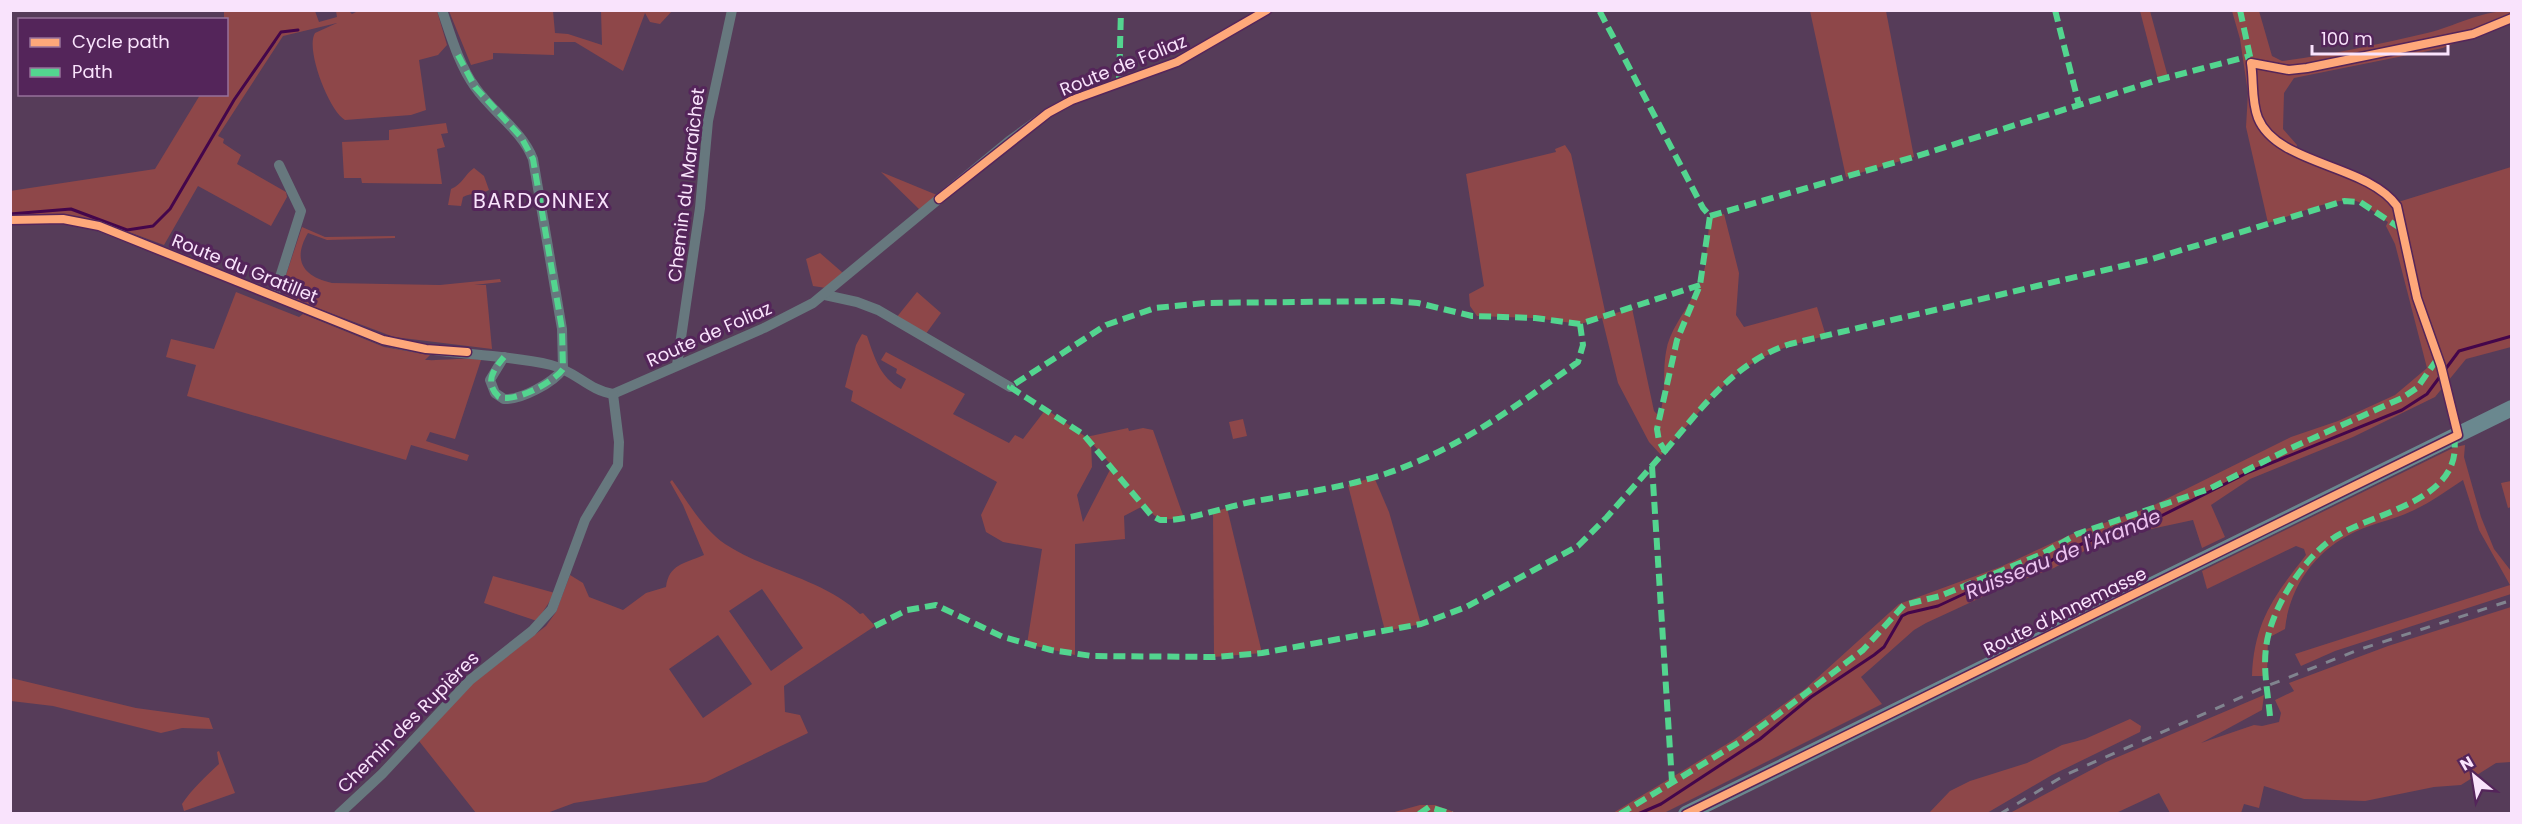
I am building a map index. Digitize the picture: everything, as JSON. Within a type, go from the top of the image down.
[{"type":"main road","name":"Route d'Annemasse","points":[[1686,813],[2511,408]]},
{"type":"street","points":[[442,10],[469,77],[482,96],[521,137],[533,159],[562,329],[563,369],[555,377],[523,395],[504,399],[495,393],[490,380],[504,357]]},
{"type":"street","name":"Chemin du Maraîchet","points":[[677,365],[700,208],[708,121],[732,10]]},
{"type":"street","name":"Route de Foliaz","points":[[613,394],[781,320],[825,295],[1033,122],[1072,100],[1150,74],[1184,59],[1267,10]]},
{"type":"street","points":[[274,296],[301,211],[279,165]]},
{"type":"street","name":"Route du Gratillet","points":[[10,220],[63,219],[99,226],[391,343],[504,357],[563,369],[601,391],[613,394]]},
{"type":"street","points":[[825,295],[857,302],[878,310],[1010,387]]},
{"type":"street","name":"Chemin des Rupières","points":[[339,813],[382,774],[470,680],[548,616],[559,596],[585,520],[615,473],[619,442],[613,394]]},
{"type":"shaded area","points":[[360,10],[437,11],[447,45],[438,55],[419,60],[426,110],[411,115],[345,120],[332,105],[326,93],[313,52],[315,33],[337,23],[283,36],[218,136],[224,139],[223,143],[241,155],[237,164],[286,192],[287,197],[271,226],[198,186],[164,245],[102,222],[11,215],[10,191],[155,169],[199,96],[228,96],[228,18],[224,18],[224,11],[315,11],[319,22],[337,17],[336,11],[349,11],[352,14]],"holes":[[[275,41],[276,42],[235,100],[233,99]]]},
{"type":"shaded area","points":[[449,11],[553,11],[555,33],[568,34],[602,45],[601,11],[672,11],[660,24],[650,22],[645,13],[623,71],[575,42],[554,42],[554,55],[493,53],[493,59],[471,65]]},
{"type":"shaded area","points":[[1810,11],[1886,11],[1914,157],[1846,177]]},
{"type":"shaded area","points":[[2140,11],[2150,11],[2168,77],[2158,80]]},
{"type":"shaded area","points":[[2232,11],[2259,11],[2272,56],[2282,61],[2391,41],[2438,30],[2490,13],[2511,11],[2511,18],[2443,48],[2294,78],[2284,93],[2283,129],[2297,145],[2296,151],[2369,182],[2395,203],[2511,167],[2511,347],[2466,359],[2435,397],[2353,437],[2250,479],[2211,505],[2225,537],[2202,548],[2193,520],[2128,534],[2095,545],[2054,568],[2006,586],[1914,630],[1861,677],[1882,704],[1664,813],[1613,813],[1735,739],[1805,689],[1899,604],[2000,567],[2072,534],[2148,508],[2291,437],[2338,421],[2395,395],[2427,368],[2395,244],[2386,226],[2388,222],[2360,203],[2347,200],[2325,204],[2268,223],[2246,127],[2248,93],[2240,39]]},
{"type":"shaded area","points":[[446,123],[448,133],[441,134],[445,147],[437,149],[442,184],[362,183],[361,178],[344,178],[342,142],[389,140],[389,130]]},
{"type":"shaded area","points":[[1565,145],[1571,154],[1606,316],[1632,308],[1654,411],[1659,416],[1663,400],[1668,344],[1673,330],[1693,296],[1696,296],[1705,267],[1710,216],[1724,214],[1739,273],[1736,315],[1744,327],[1817,307],[1826,336],[1795,344],[1749,365],[1715,394],[1661,455],[1649,442],[1618,383],[1602,318],[1580,324],[1534,318],[1477,316],[1470,306],[1469,294],[1484,286],[1466,174],[1556,152],[1555,149]]},
{"type":"shaded area","points":[[474,168],[484,176],[489,190],[463,197],[461,206],[448,205],[451,189]]},
{"type":"shaded area","points":[[881,172],[937,195],[920,210]]},
{"type":"shaded area","points":[[302,227],[325,237],[395,236],[395,238],[327,240],[308,233],[301,251],[303,266],[307,272],[332,283],[440,285],[500,279],[501,282],[474,285],[486,285],[492,349],[394,337],[285,296],[282,287]]},
{"type":"shaded area","points":[[820,253],[843,273],[826,288],[813,286],[806,259]]},
{"type":"shaded area","points":[[236,292],[299,317],[303,314],[384,347],[430,355],[425,360],[481,360],[455,439],[430,432],[426,441],[469,455],[467,461],[411,445],[406,460],[187,396],[196,365],[166,357],[171,339],[214,349]]},
{"type":"shaded area","points":[[917,292],[941,313],[925,335],[896,318]]},
{"type":"shaded area","points":[[862,334],[867,336],[883,373],[901,389],[906,379],[896,373],[897,369],[881,360],[886,352],[965,394],[953,414],[1009,443],[1015,435],[1023,439],[1046,409],[1086,437],[1128,428],[1129,431],[1143,428],[1153,430],[1184,518],[1160,520],[1143,506],[1124,516],[1125,539],[1075,544],[1075,655],[1027,644],[1042,549],[1003,542],[986,532],[981,515],[997,482],[851,401],[853,391],[845,387],[856,345]],"holes":[[[1091,442],[1112,466],[1083,522],[1077,495],[1092,467]]]},
{"type":"shaded area","points":[[1243,419],[1247,436],[1233,439],[1229,422]]},
{"type":"shaded area","points":[[2465,445],[2464,457],[2481,517],[2494,549],[2511,571],[2511,594],[2335,651],[2301,666],[2295,654],[2510,585],[2479,530],[2463,480],[2419,508],[2355,532],[2323,553],[2313,563],[2297,587],[2287,615],[2285,629],[2268,638],[2267,676],[2252,676],[2257,640],[2262,625],[2275,597],[2306,555],[2304,549],[2296,546],[2207,589],[2202,571],[2455,447]]},
{"type":"shaded area","points":[[1374,477],[1389,512],[1421,624],[1385,631],[1348,485]]},
{"type":"shaded area","points":[[672,480],[703,523],[725,544],[759,562],[830,593],[846,602],[860,614],[863,613],[875,626],[784,686],[785,712],[800,715],[808,733],[706,782],[574,803],[547,813],[476,813],[419,741],[472,684],[546,626],[556,612],[570,575],[583,583],[589,597],[623,610],[646,593],[666,587],[674,569],[704,555],[683,505],[670,482]],"holes":[[[762,589],[803,648],[771,671],[729,611]],[[718,635],[752,684],[703,718],[669,669]]]},
{"type":"shaded area","points":[[2511,481],[2511,507],[2508,508],[2501,483]]},
{"type":"shaded area","points":[[1227,508],[1262,653],[1214,657],[1213,512]]},
{"type":"shaded area","points":[[493,576],[555,593],[537,621],[484,603]]},
{"type":"shaded area","points":[[2511,607],[2511,762],[2496,763],[2461,785],[2434,787],[2365,801],[2304,799],[2264,786],[2259,808],[2244,804],[2241,813],[2170,813],[2159,793],[2116,813],[2010,813],[2106,762],[2264,695],[2262,710],[2201,743],[2254,725],[2262,726],[2279,722],[2281,713],[2275,700],[2294,691],[2289,683],[2388,646]]},
{"type":"shaded area","points":[[11,678],[136,708],[209,718],[213,729],[182,728],[161,733],[53,706],[11,701]]},
{"type":"shaded area","points":[[2130,719],[2141,726],[2140,732],[2052,775],[1987,813],[1929,813],[1950,791],[1970,781],[2027,763],[2062,745],[2085,739]]},
{"type":"shaded area","points":[[219,751],[235,793],[184,811],[182,804],[186,798],[219,764],[217,752]]},
{"type":"shaded area","points":[[1420,805],[1435,805],[1457,813],[1391,813]]},
{"type":"waterway","points":[[10,214],[71,209],[127,230],[153,226],[170,209],[234,100],[281,32],[298,30]]},
{"type":"waterway","name":"Ruisseau de l'Arande","points":[[1638,814],[1661,804],[1760,739],[1811,697],[1874,655],[1884,647],[1902,616],[1938,606],[2011,572],[2045,565],[2065,551],[2101,536],[2149,522],[2249,472],[2402,410],[2427,394],[2459,351],[2512,336]]},
{"type":"railway","points":[[2000,814],[2065,775],[2267,686],[2358,650],[2512,600]]},
{"type":"marked path","points":[[1119,84],[1121,10]]},
{"type":"marked path","points":[[875,626],[907,610],[936,605],[1003,637],[1051,650],[1092,656],[1214,657],[1262,653],[1421,624],[1466,607],[1578,546],[1607,517],[1665,451],[1659,441],[1657,429],[1677,340],[1700,285],[1710,216],[1703,208],[1599,10]]},
{"type":"marked path","points":[[2055,10],[2079,105]]},
{"type":"marked path","points":[[2240,10],[2251,61]]},
{"type":"marked path","points":[[458,55],[475,87],[521,137],[533,159],[562,329],[563,369],[551,380],[534,390],[506,398],[499,397],[494,392],[492,377],[504,357]]},
{"type":"marked path","points":[[1710,216],[1914,157],[2158,80],[2250,56]]},
{"type":"marked path","points":[[1665,451],[1706,403],[1735,375],[1752,362],[1790,344],[2152,259],[2344,201],[2360,202],[2400,228]]},
{"type":"marked path","points":[[1580,324],[1583,345],[1578,362],[1509,410],[1436,453],[1385,474],[1353,483],[1245,503],[1171,520],[1160,520],[1151,515],[1083,434],[1010,387],[1106,325],[1155,308],[1205,303],[1389,301],[1418,303],[1472,316],[1535,318],[1580,324],[1700,285]]},
{"type":"marked path","points":[[1620,814],[1741,741],[1777,715],[1863,650],[1904,605],[1940,596],[2042,554],[2077,534],[2209,489],[2289,449],[2402,398],[2417,388],[2438,358]]},
{"type":"marked path","points":[[2270,716],[2265,673],[2266,648],[2274,618],[2290,586],[2311,558],[2335,537],[2414,501],[2432,490],[2445,476],[2453,459],[2454,437]]},
{"type":"marked path","points":[[1652,466],[1672,782]]},
{"type":"marked path","points":[[1419,814],[1429,807],[1452,814]]},
{"type":"cycle path","points":[[939,199],[1048,113],[1072,100],[1177,62],[1267,10]]},
{"type":"cycle path","points":[[1686,814],[2458,435],[2441,366],[2417,298],[2397,206],[2383,192],[2365,181],[2302,155],[2284,146],[2268,134],[2256,111],[2251,63],[2289,70],[2307,68],[2473,34],[2512,18]]},
{"type":"cycle path","points":[[10,220],[63,219],[99,226],[383,340],[426,349],[467,352]]},
{"type":"district","name":"BARDONNEX","points":[[542,200]]}]
